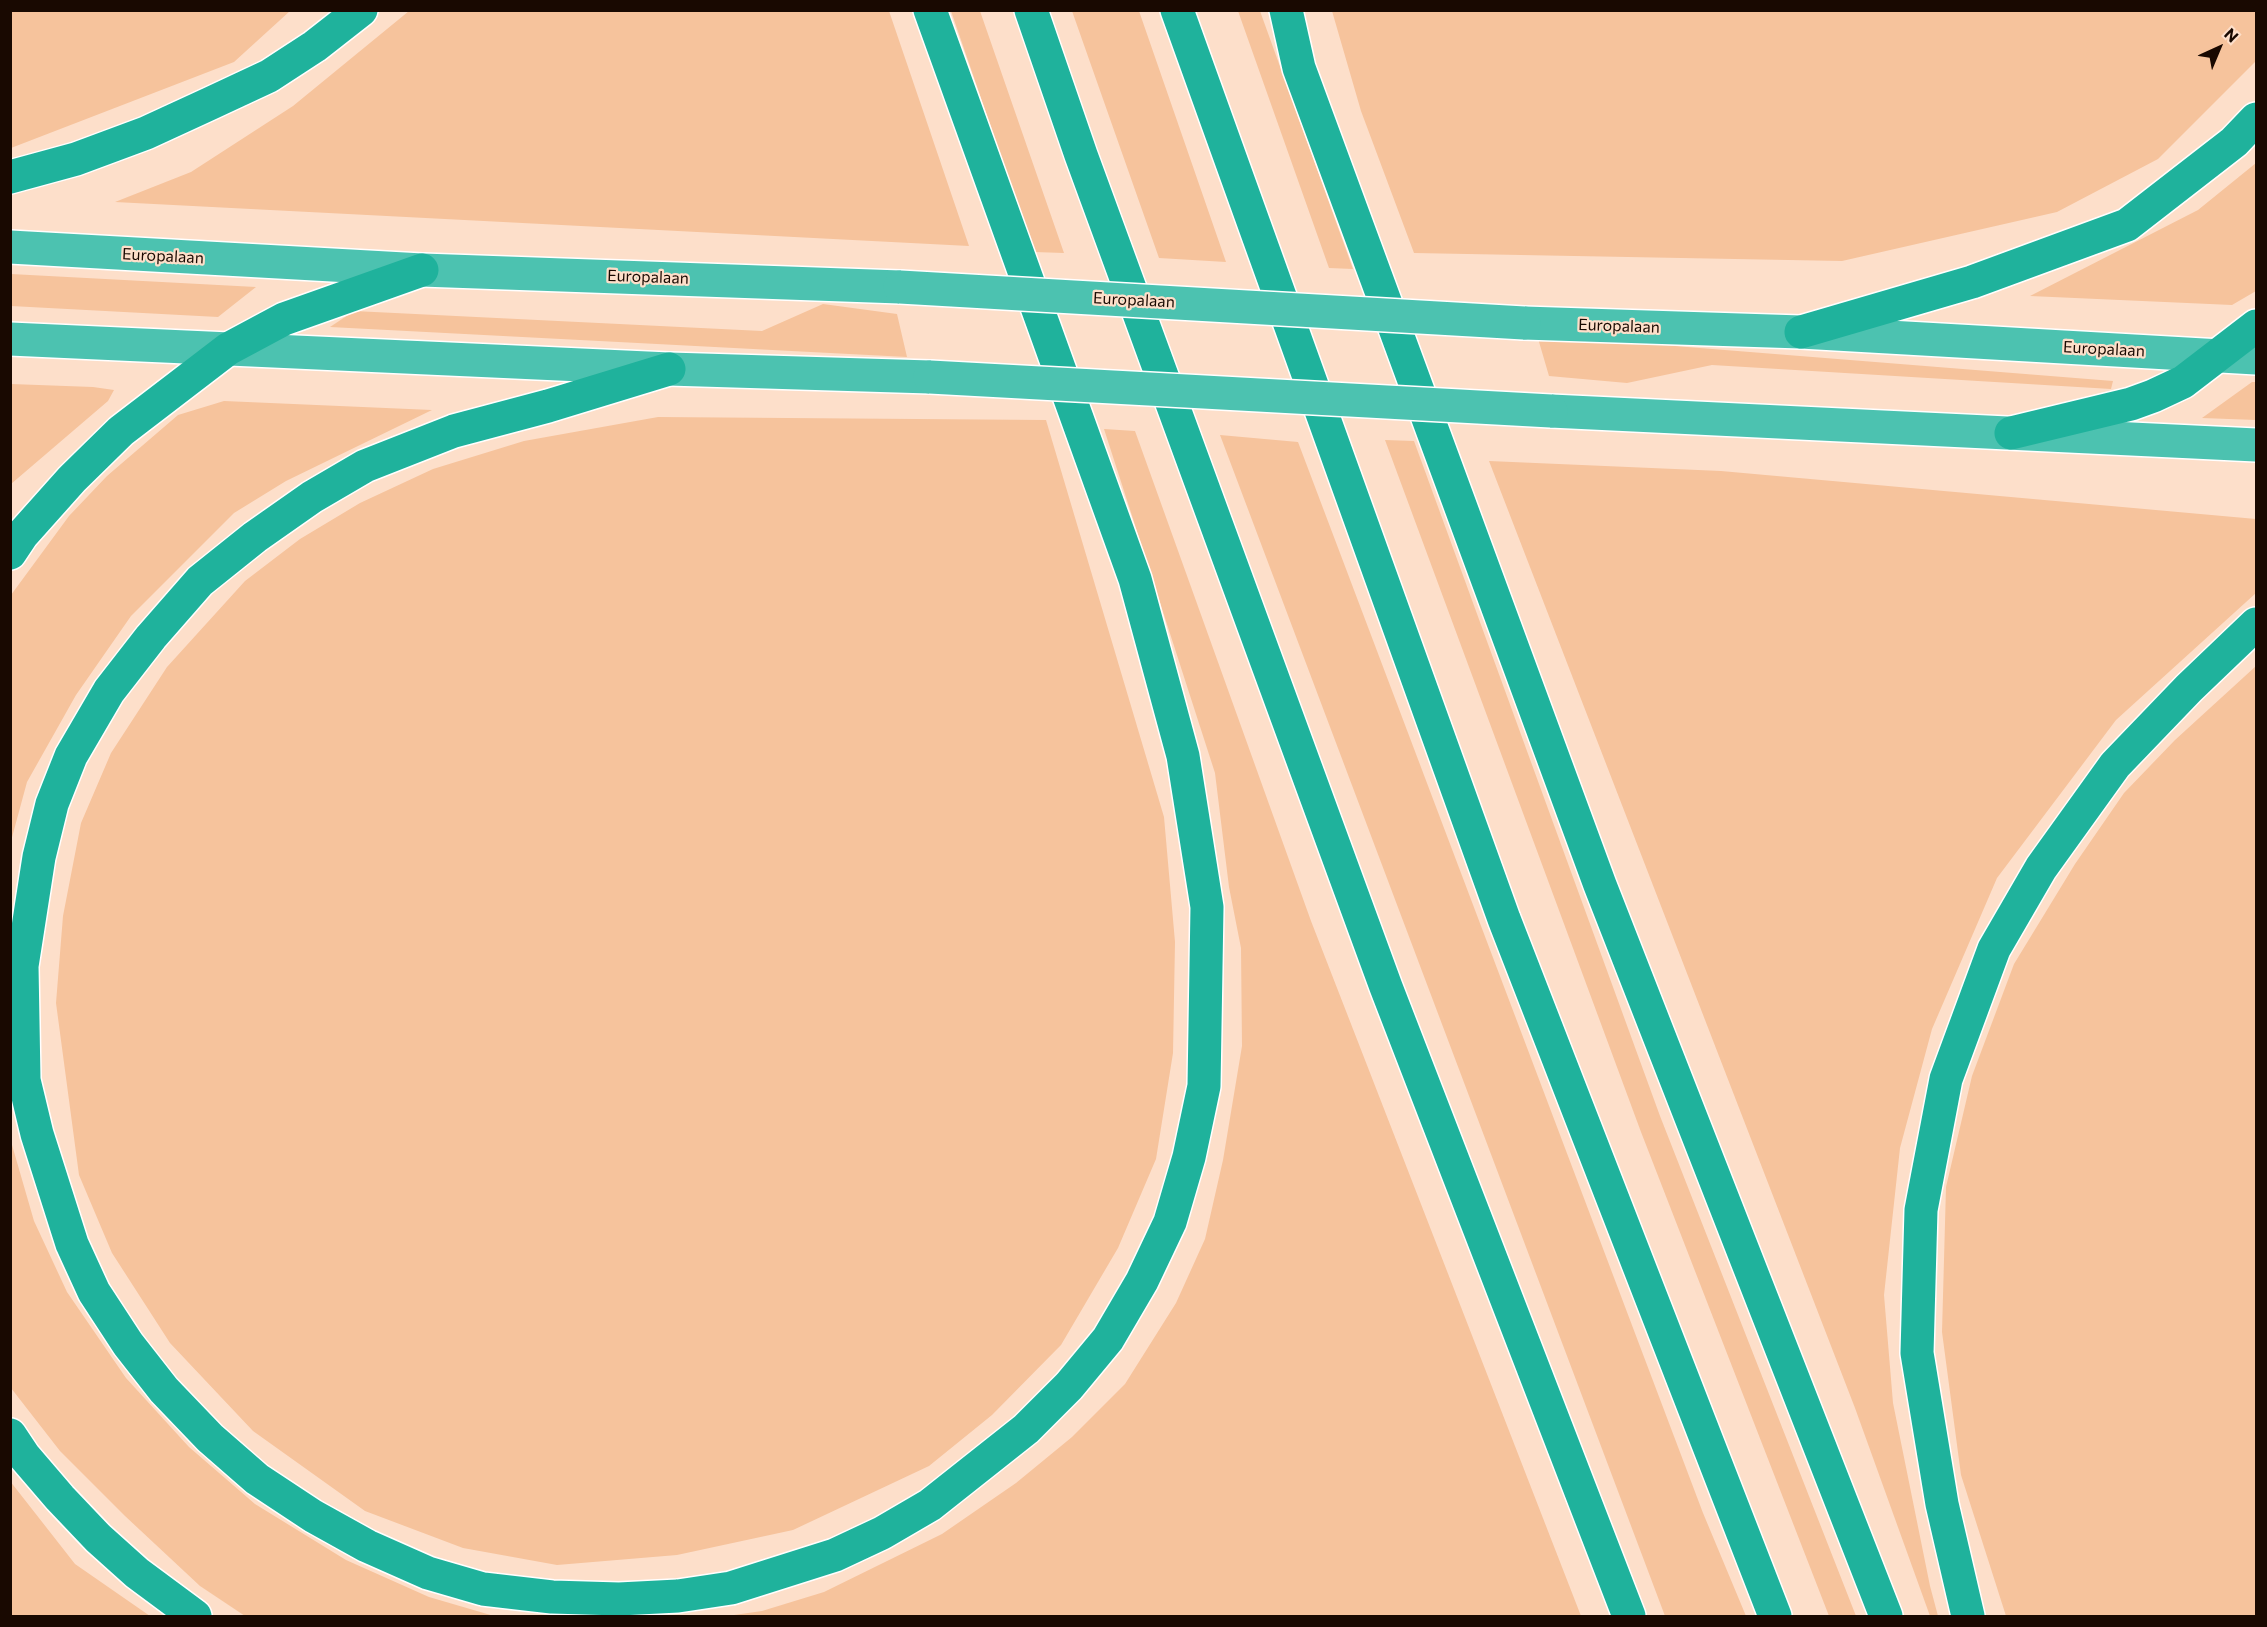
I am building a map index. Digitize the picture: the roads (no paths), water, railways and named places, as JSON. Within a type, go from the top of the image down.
[{"type":"highway","points":[[10,177],[76,159],[146,133],[219,100],[268,76],[315,46],[362,10]]},
{"type":"highway","points":[[669,369],[548,406],[454,431],[365,466],[312,496],[200,581],[151,637],[109,691],[71,756],[52,804],[39,857],[22,966],[24,1080],[37,1134],[72,1244],[94,1292],[128,1344],[164,1390],[210,1438],[257,1479],[313,1516],[367,1546],[428,1573],[483,1589],[552,1597],[619,1599],[678,1596],[731,1588],[835,1555],[882,1533],[930,1505],[1026,1429],[1069,1386],[1108,1339],[1142,1281],[1170,1222],[1189,1157],[1204,1086],[1207,907],[1183,756],[1136,579],[930,10]]},
{"type":"highway","points":[[1031,10],[1081,155],[1386,987],[1629,1617]]},
{"type":"highway","points":[[1177,10],[1504,919],[1775,1617]]},
{"type":"highway","points":[[1286,10],[1299,68],[1596,874],[1886,1617]]},
{"type":"highway","points":[[1800,332],[1972,282],[2127,225],[2234,142],[2256,119]]},
{"type":"highway","name":"Europalaan","points":[[10,247],[422,270],[900,287],[1524,323],[1800,332],[2256,358]]},
{"type":"highway","points":[[10,553],[65,487],[121,431],[228,349],[284,319],[422,270]]},
{"type":"highway","points":[[2011,433],[2131,404],[2153,396],[2183,382],[2256,326]]},
{"type":"highway","points":[[10,339],[669,369],[930,377],[1551,411],[2256,445]]},
{"type":"highway","points":[[1968,1617],[1942,1504],[1917,1353],[1920,1210],[1946,1079],[1994,949],[2041,868],[2115,765],[2189,688],[2256,624]]},
{"type":"highway","points":[[10,1435],[24,1456],[98,1539],[137,1573],[195,1617]]}]
